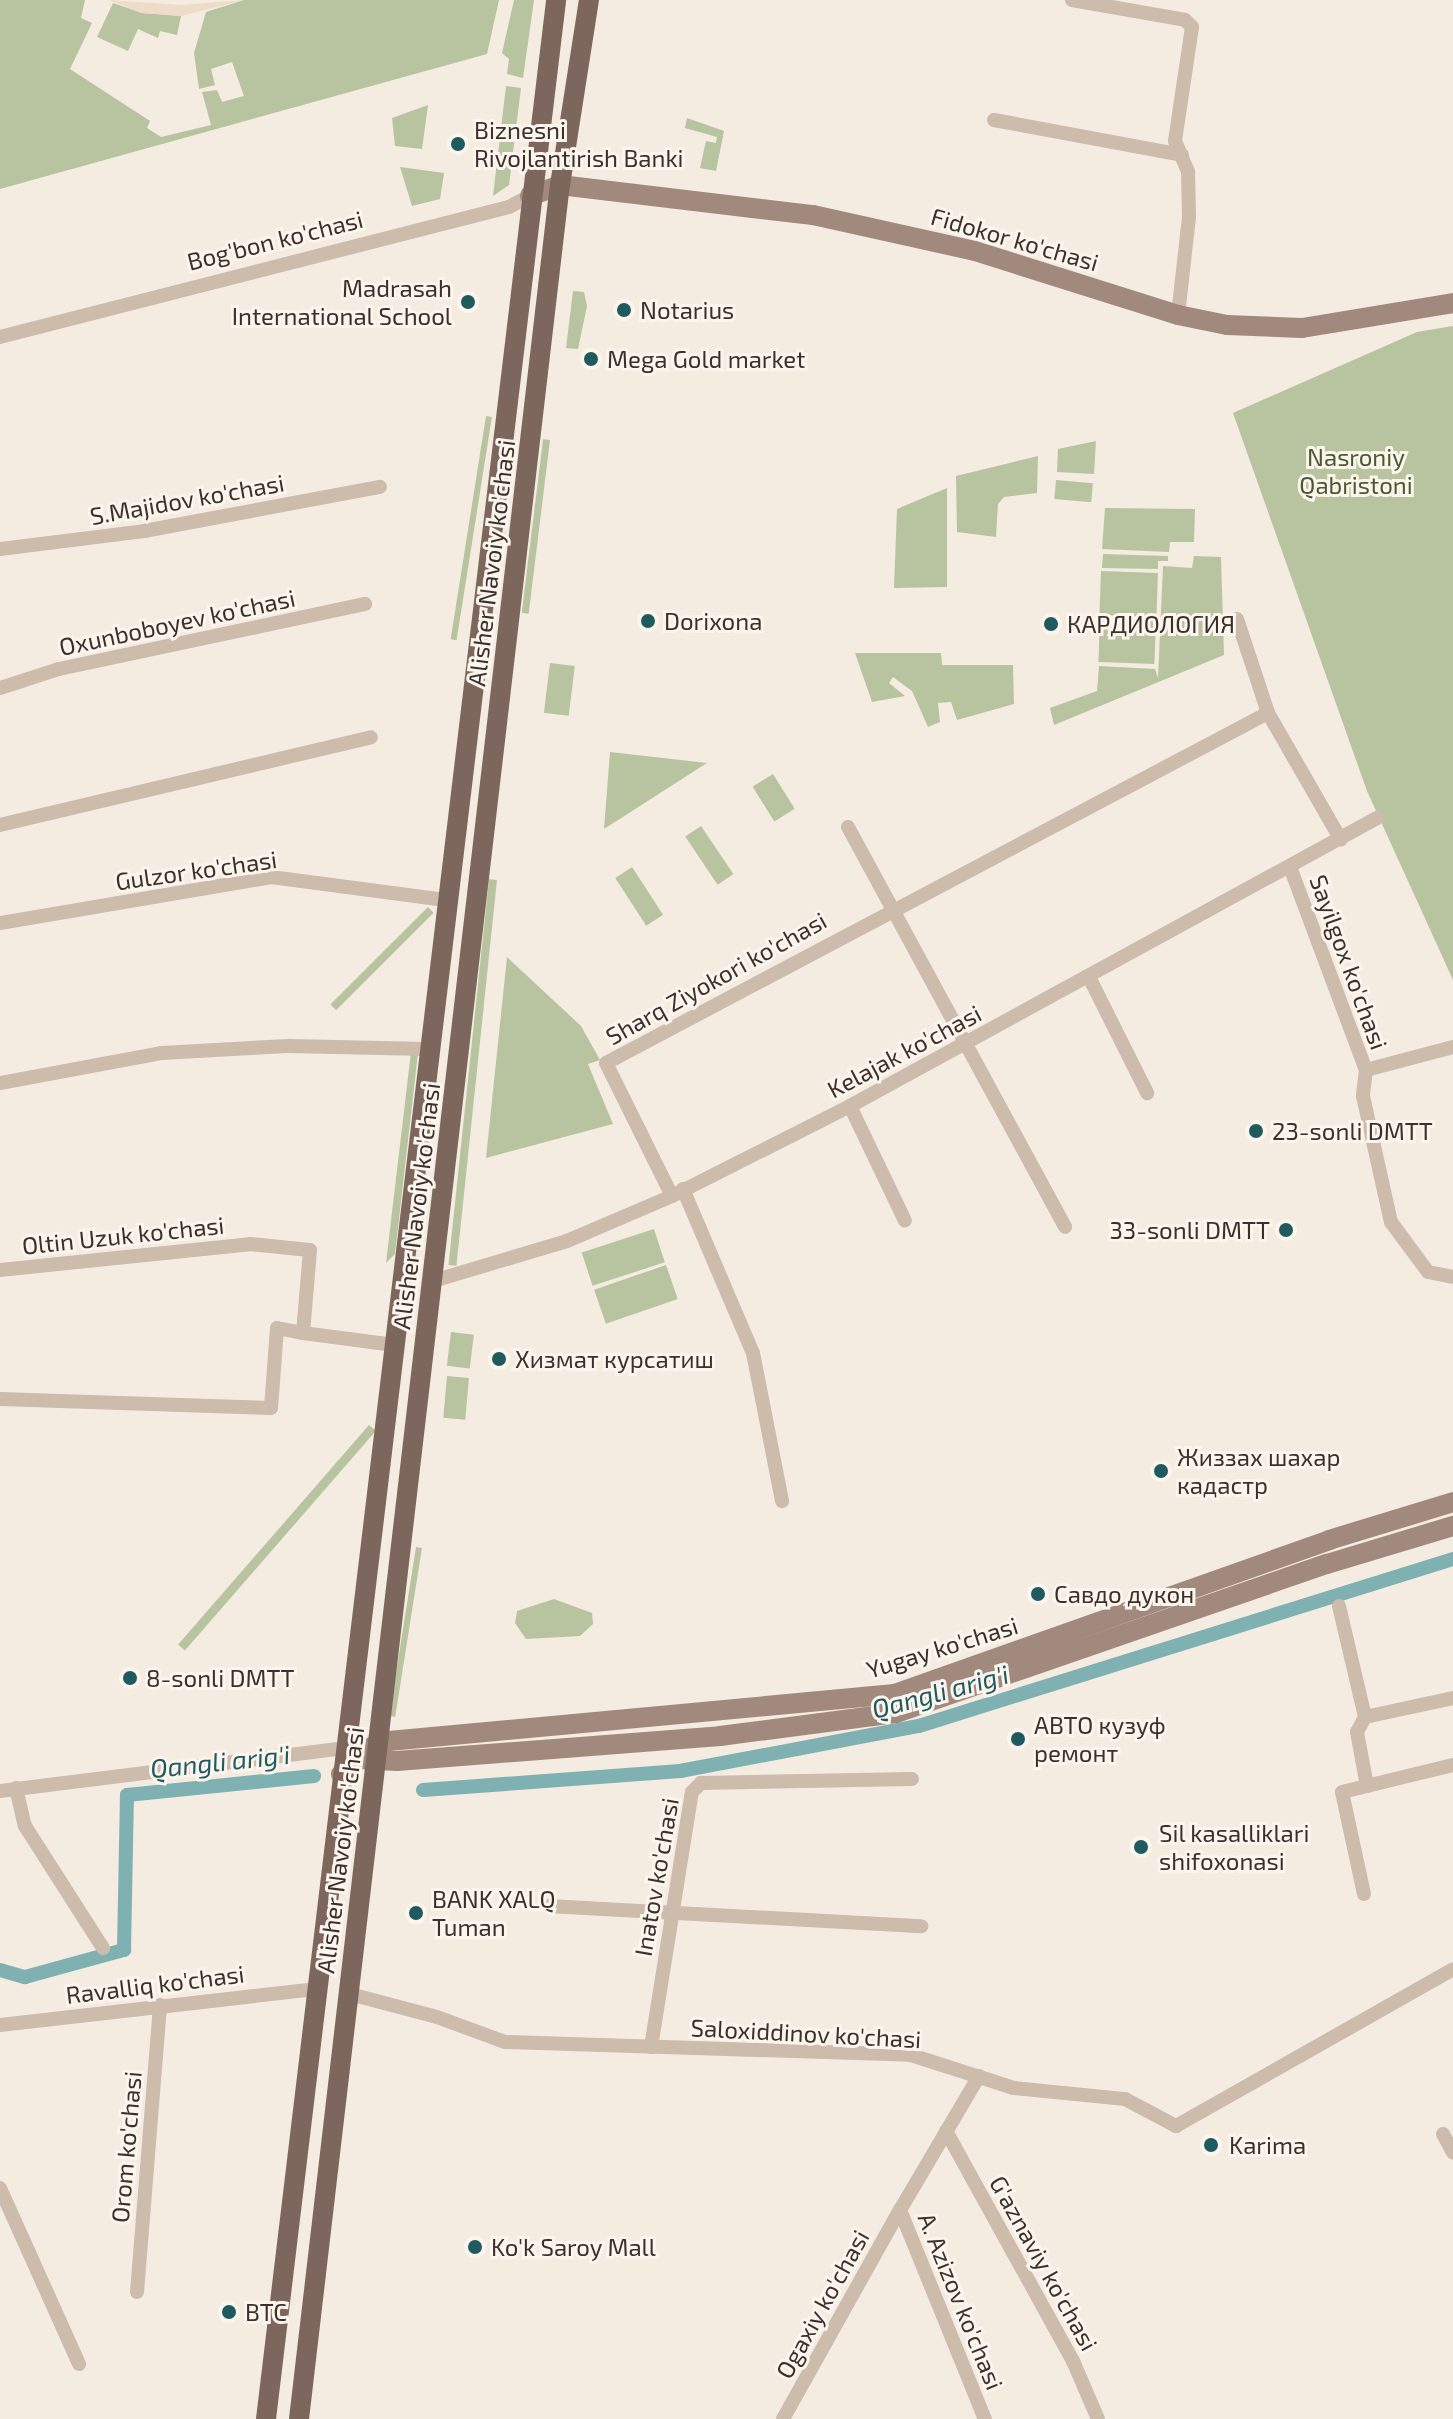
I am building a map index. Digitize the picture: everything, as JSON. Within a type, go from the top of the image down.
[{"type":"main road","name":"Alisher Navoiy ko'chasi","points":[[299,2419],[350,1994],[365,1751],[348,1720],[556,0]]},
{"type":"main road","name":"Alisher Navoiy ko'chasi","points":[[266,2419],[315,1989],[365,1751],[433,1281],[560,185],[589,0]]},
{"type":"main road","name":"Bog'bon ko'chasi","points":[[530,196],[560,185]]},
{"type":"main road","name":"Fidokor ko'chasi","points":[[560,185],[813,215],[870,226],[975,251],[1178,315],[1227,325],[1302,328],[1453,303]]},
{"type":"main road","points":[[457,811],[488,814]]},
{"type":"main road","name":"Yugay ko'chasi","points":[[365,1751],[895,1694],[1329,1540],[1453,1502]]},
{"type":"main road","name":"Yugay ko'chasi","points":[[365,1751],[750,1733],[896,1713],[1327,1564],[1453,1526]]},
{"type":"main road","points":[[295,2168],[329,2171]]},
{"type":"street","points":[[1072,0],[1114,4],[1185,20],[1193,39],[1175,141],[1182,155],[1189,217],[1178,315]]},
{"type":"street","points":[[994,120],[1182,155]]},
{"type":"street","name":"Bog'bon ko'chasi","points":[[0,337],[509,207],[530,196]]},
{"type":"street","name":"S.Majidov ko'chasi","points":[[0,549],[144,531],[380,487]]},
{"type":"street","name":"Oxunboboyev ko'chasi","points":[[0,688],[59,669],[365,604]]},
{"type":"street","points":[[1237,619],[1268,713],[1341,840]]},
{"type":"street","name":"Sharq Ziyokori ko'chasi","points":[[678,1193],[606,1063],[893,907],[1268,713]]},
{"type":"street","points":[[0,825],[371,737]]},
{"type":"street","name":"Kelajak ko'chasi","points":[[433,1281],[567,1241],[678,1193],[850,1106],[1377,818]]},
{"type":"street","points":[[848,827],[969,1041],[1065,1227]]},
{"type":"street","name":"Sayilgox ko'chasi","points":[[1290,867],[1366,1070],[1363,1096],[1391,1222],[1428,1272],[1453,1277]]},
{"type":"street","name":"Gulzor ko'chasi","points":[[0,923],[271,877],[445,900]]},
{"type":"street","points":[[1089,977],[1147,1093]]},
{"type":"street","points":[[0,1083],[162,1053],[288,1046],[428,1049]]},
{"type":"street","points":[[1366,1070],[1453,1047]]},
{"type":"street","points":[[850,1106],[905,1221]]},
{"type":"street","points":[[678,1193],[753,1353],[782,1501]]},
{"type":"street","name":"Oltin Uzuk ko'chasi","points":[[0,1270],[250,1244],[310,1250],[303,1333]]},
{"type":"street","points":[[0,1399],[271,1408],[277,1328],[394,1345]]},
{"type":"street","points":[[1339,1606],[1365,1717],[1357,1732],[1367,1786]]},
{"type":"street","points":[[1365,1717],[1453,1698]]},
{"type":"street","points":[[0,1791],[365,1751]]},
{"type":"street","points":[[1364,1894],[1342,1792],[1453,1765]]},
{"type":"street","name":"Inatov ko'chasi","points":[[651,2047],[669,1913],[692,1792],[701,1783],[912,1779]]},
{"type":"street","points":[[16,1788],[25,1826],[103,1948]]},
{"type":"street","points":[[548,1906],[921,1926]]},
{"type":"street","name":"Saloxiddinov ko'chasi","points":[[350,1994],[437,2017],[505,2042],[911,2055],[1014,2088],[1125,2099],[1176,2126],[1453,1969]]},
{"type":"street","name":"Ravalliq ko'chasi","points":[[0,2025],[315,1989]]},
{"type":"street","name":"Orom ko'chasi","points":[[137,2292],[160,2005]]},
{"type":"street","name":"A. Azizov ko'chasi","points":[[979,2076],[900,2210],[985,2419]]},
{"type":"street","name":"G'aznaviy ko'chasi","points":[[946,2131],[1073,2361],[1098,2419]]},
{"type":"street","points":[[1443,2134],[1453,2153]]},
{"type":"street","points":[[0,2188],[79,2364]]},
{"type":"street","name":"Ogaxiy ko'chasi","points":[[783,2419],[900,2210]]},
{"type":"green space","points":[[0,0],[85,0],[81,18],[92,23],[70,69],[150,121],[147,128],[161,137],[211,125],[202,92],[217,90],[222,102],[244,96],[232,62],[211,69],[215,85],[199,89],[194,53],[206,12],[244,0],[499,0],[487,54],[0,189]]},
{"type":"green space","points":[[514,0],[534,0],[523,78],[507,74],[509,59],[502,53]]},
{"type":"green space","points":[[113,3],[142,13],[181,16],[177,35],[160,31],[158,38],[138,29],[128,51],[97,37]]},
{"type":"green space","points":[[506,86],[521,88],[509,185],[493,196]]},
{"type":"green space","points":[[428,105],[422,149],[395,146],[392,118]]},
{"type":"green space","points":[[687,118],[724,131],[716,171],[700,168],[706,141],[716,143],[717,137],[685,128]]},
{"type":"green space","points":[[400,167],[444,173],[440,199],[412,206]]},
{"type":"green space","points":[[573,291],[584,292],[587,306],[578,349],[566,348]]},
{"type":"green space","name":"Nasroniy Qabristoni","points":[[1453,326],[1453,980],[1367,791],[1233,413],[1417,332]]},
{"type":"green space","points":[[486,416],[492,417],[457,640],[451,639]]},
{"type":"green space","points":[[543,439],[550,440],[529,614],[522,613]]},
{"type":"green space","points":[[1096,441],[1094,474],[1057,472],[1058,449]]},
{"type":"green space","points":[[1038,456],[1037,493],[1004,497],[998,504],[996,537],[957,532],[956,476]]},
{"type":"green space","points":[[1056,480],[1093,483],[1091,502],[1054,499]]},
{"type":"green space","points":[[947,488],[947,587],[894,588],[897,509]]},
{"type":"green space","points":[[1105,508],[1195,509],[1194,542],[1170,542],[1169,552],[1102,549]]},
{"type":"green space","points":[[1103,554],[1168,556],[1168,561],[1158,561],[1158,569],[1102,568]]},
{"type":"green space","points":[[1194,556],[1221,557],[1224,655],[1054,725],[1050,708],[1097,691],[1099,666],[1155,669],[1158,678],[1163,566],[1192,568]]},
{"type":"green space","points":[[1101,571],[1158,573],[1156,617],[1099,615]]},
{"type":"green space","points":[[1100,618],[1156,620],[1154,664],[1098,662]]},
{"type":"green space","points":[[855,653],[941,653],[942,665],[1013,665],[1014,704],[957,720],[951,702],[938,703],[940,722],[928,727],[912,691],[893,677],[889,683],[905,696],[872,702]]},
{"type":"green space","points":[[550,663],[575,666],[569,716],[544,713]]},
{"type":"green space","points":[[610,752],[707,763],[604,829]]},
{"type":"green space","points":[[773,774],[795,809],[774,821],[753,787]]},
{"type":"green space","points":[[701,826],[733,874],[718,885],[685,837]]},
{"type":"green space","points":[[632,867],[663,915],[646,926],[615,878]]},
{"type":"green space","points":[[489,879],[497,880],[456,1266],[448,1265]]},
{"type":"green space","points":[[428,907],[434,913],[336,1010],[330,1005]]},
{"type":"green space","points":[[507,957],[581,1026],[600,1060],[588,1064],[613,1124],[486,1158]]},
{"type":"green space","points":[[411,1052],[418,1053],[395,1254],[386,1263]]},
{"type":"green space","points":[[654,1229],[665,1262],[593,1286],[582,1252]]},
{"type":"green space","points":[[666,1265],[678,1299],[606,1324],[594,1290]]},
{"type":"green space","points":[[451,1332],[474,1335],[470,1369],[447,1366]]},
{"type":"green space","points":[[447,1376],[469,1378],[465,1420],[443,1418]]},
{"type":"green space","points":[[369,1425],[376,1431],[185,1651],[178,1645]]},
{"type":"green space","points":[[416,1547],[422,1548],[395,1717],[389,1716]]},
{"type":"green space","points":[[554,1599],[592,1613],[593,1624],[580,1636],[526,1639],[515,1623],[517,1611]]},
{"type":"shaded area","points":[[108,0],[182,5],[244,0],[181,16],[142,13]]},
{"type":"waterway","name":"Qangli arig'i","points":[[423,1790],[680,1771],[919,1726],[1453,1559]]},
{"type":"waterway","name":"Qangli arig'i","points":[[0,1970],[25,1977],[124,1950],[127,1795],[314,1776]]},
{"type":"place","name":"Biznesni Rivojlantirish Banki","points":[[458,144]]},
{"type":"place","name":"Madrasah International School","points":[[468,302]]},
{"type":"place","name":"Notarius","points":[[624,310]]},
{"type":"place","name":"Mega Gold market","points":[[591,359]]},
{"type":"place","name":"Dorixona","points":[[648,621]]},
{"type":"place","name":"КАРДИОЛОГИЯ","points":[[1051,624]]},
{"type":"place","name":"23-sonli DMTT","points":[[1256,1131]]},
{"type":"place","name":"33-sonli DMTT","points":[[1286,1230]]},
{"type":"place","name":"Хизмат курсатиш","points":[[499,1359]]},
{"type":"place","name":"Жиззах шахар кадастр","points":[[1161,1471]]},
{"type":"place","name":"Cавдо дукон","points":[[1038,1594]]},
{"type":"place","name":"8-sonli DMTT","points":[[130,1678]]},
{"type":"place","name":"АВТО кузуф ремонт","points":[[1018,1739]]},
{"type":"place","name":"Sil kasalliklari shifoxonasi","points":[[1141,1847]]},
{"type":"place","name":"BANK XALQ Tuman","points":[[416,1913]]},
{"type":"place","name":"Karima","points":[[1211,2145]]},
{"type":"place","name":"Ko'k Saroy Mall","points":[[475,2247]]},
{"type":"place","name":"BTC","points":[[229,2312]]}]
